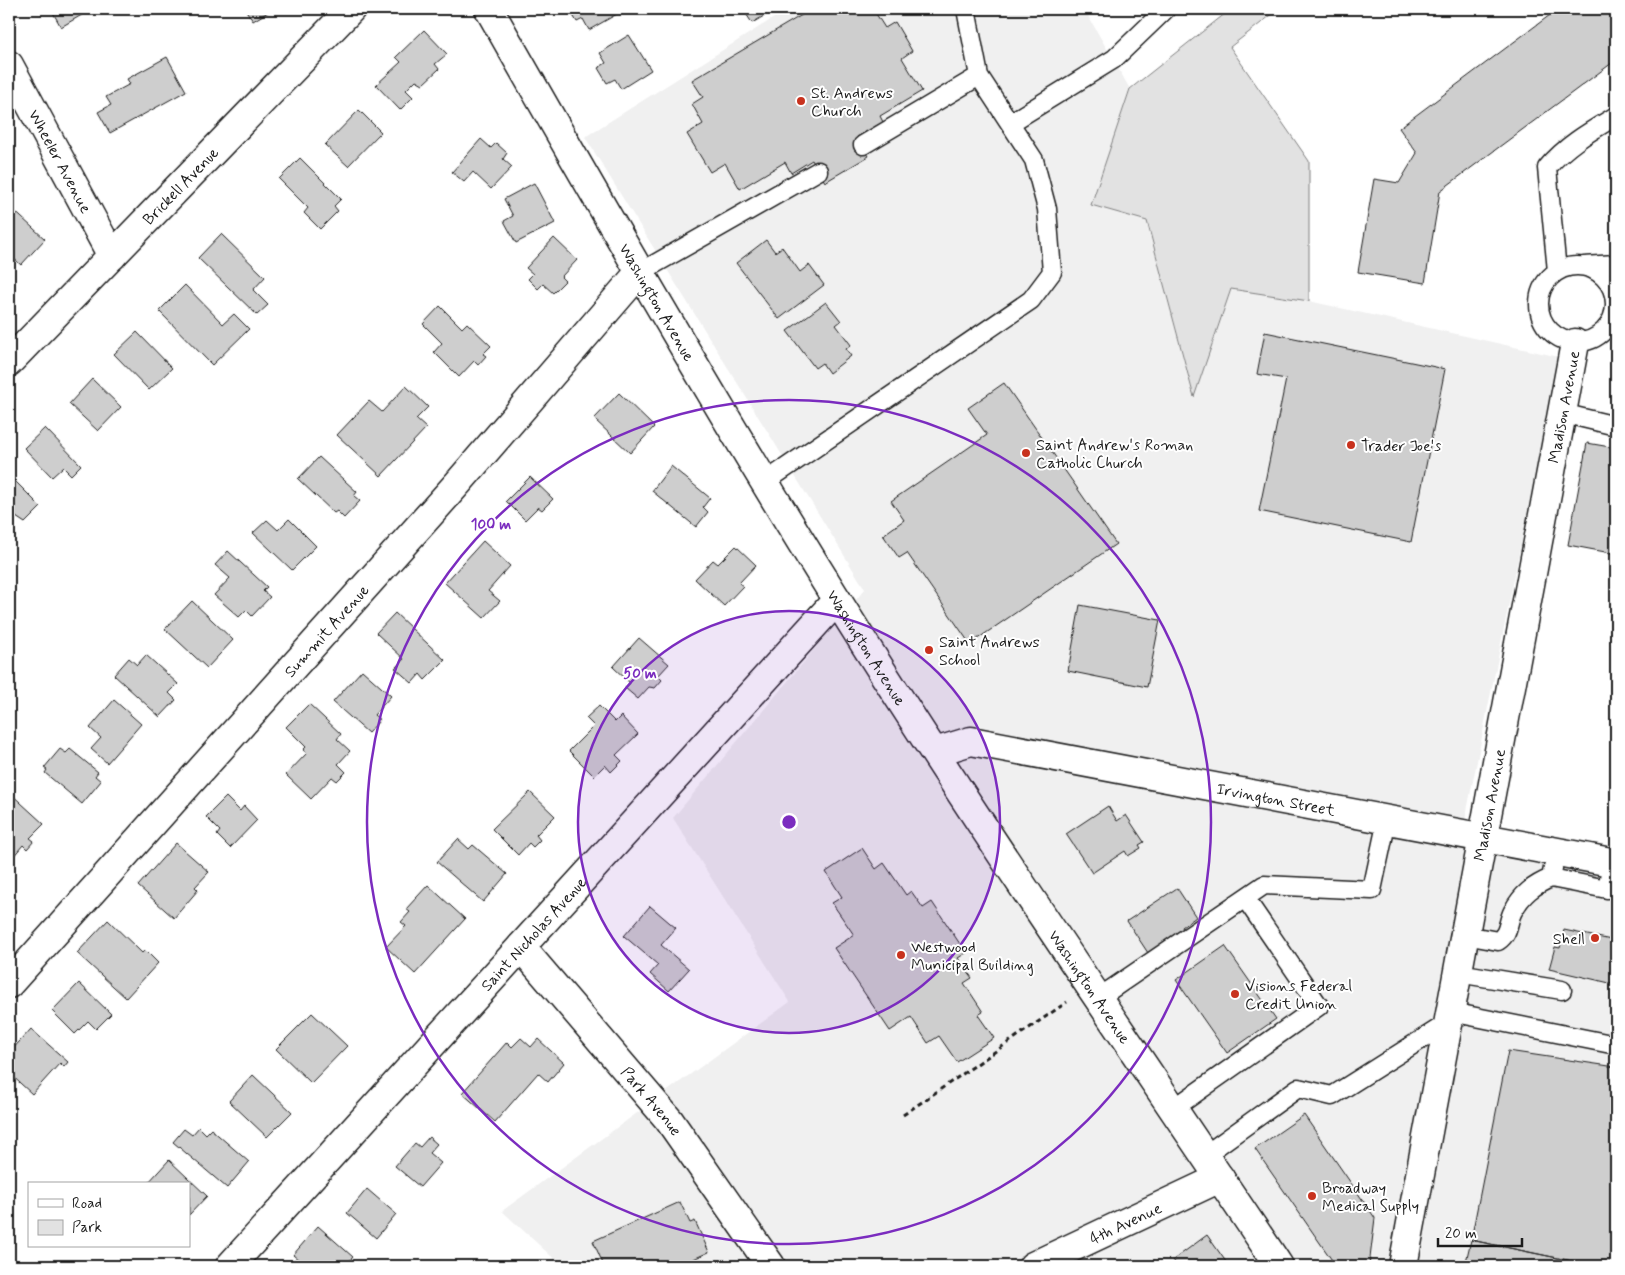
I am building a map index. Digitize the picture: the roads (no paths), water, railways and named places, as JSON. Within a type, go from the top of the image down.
[{"type":"street","name":"Brickell Avenue","points":[[9,362],[352,9]]},
{"type":"street","name":"Washington Avenue","points":[[489,9],[640,272],[837,600],[982,827],[1279,1266]]},
{"type":"street","name":"Wheeler Avenue","points":[[9,65],[112,256]]},
{"type":"street","name":"Summit Avenue","points":[[9,984],[458,483],[640,272]]},
{"type":"street","name":"Madison Avenue","points":[[1403,1266],[1575,343]]},
{"type":"street","name":"Saint Nicholas Avenue","points":[[230,1266],[837,600]]},
{"type":"street","name":"Irvington Street","points":[[934,752],[971,741],[1614,863]]},
{"type":"street","name":"Park Avenue","points":[[521,947],[669,1120],[771,1266]]},
{"type":"street","name":"4th Avenue","points":[[1033,1266],[1220,1178]]},
{"type":"lane","points":[[765,482],[1031,300],[1052,272],[1047,209],[1034,160],[979,76],[966,9]]},
{"type":"lane","points":[[1010,124],[1114,59],[1166,9]]},
{"type":"lane","points":[[862,145],[979,76]]},
{"type":"lane","points":[[1557,271],[1547,168],[1557,156],[1588,132],[1616,116]]},
{"type":"lane","points":[[640,272],[818,171]]},
{"type":"lane","points":[[1580,266],[1591,269],[1609,283],[1614,294],[1615,305],[1612,324],[1599,336],[1588,342],[1575,343],[1563,340],[1552,334],[1544,325],[1540,314],[1539,301],[1541,290],[1548,279],[1557,271],[1568,267],[1580,266],[1616,264]]},
{"type":"lane","points":[[1562,413],[1616,426]]},
{"type":"lane","points":[[1093,993],[1264,885],[1372,890],[1387,820]]},
{"type":"lane","points":[[1551,878],[1556,852]]},
{"type":"lane","points":[[1465,935],[1498,941],[1508,930],[1513,912],[1523,896],[1536,884],[1551,878],[1607,889],[1614,863]]},
{"type":"lane","points":[[1173,1109],[1319,1006],[1245,898]]},
{"type":"lane","points":[[1458,973],[1562,990]]},
{"type":"lane","points":[[1205,1156],[1298,1088],[1332,1096],[1450,1017],[1616,1045]]},
{"type":"place","name":"St. Andrews Church","points":[[801,101]]},
{"type":"place","name":"Trader Joe's","points":[[1351,445]]},
{"type":"place","name":"Saint Andrew's Roman Catholic Church","points":[[1026,453]]},
{"type":"place","name":"Saint Andrews School","points":[[929,650]]},
{"type":"place","name":"Shell","points":[[1595,938]]},
{"type":"place","name":"Westwood Municipal Building","points":[[901,955]]},
{"type":"place","name":"Visions Federal Credit Union","points":[[1235,994]]},
{"type":"place","name":"Broadway Medical Supply","points":[[1312,1196]]}]
